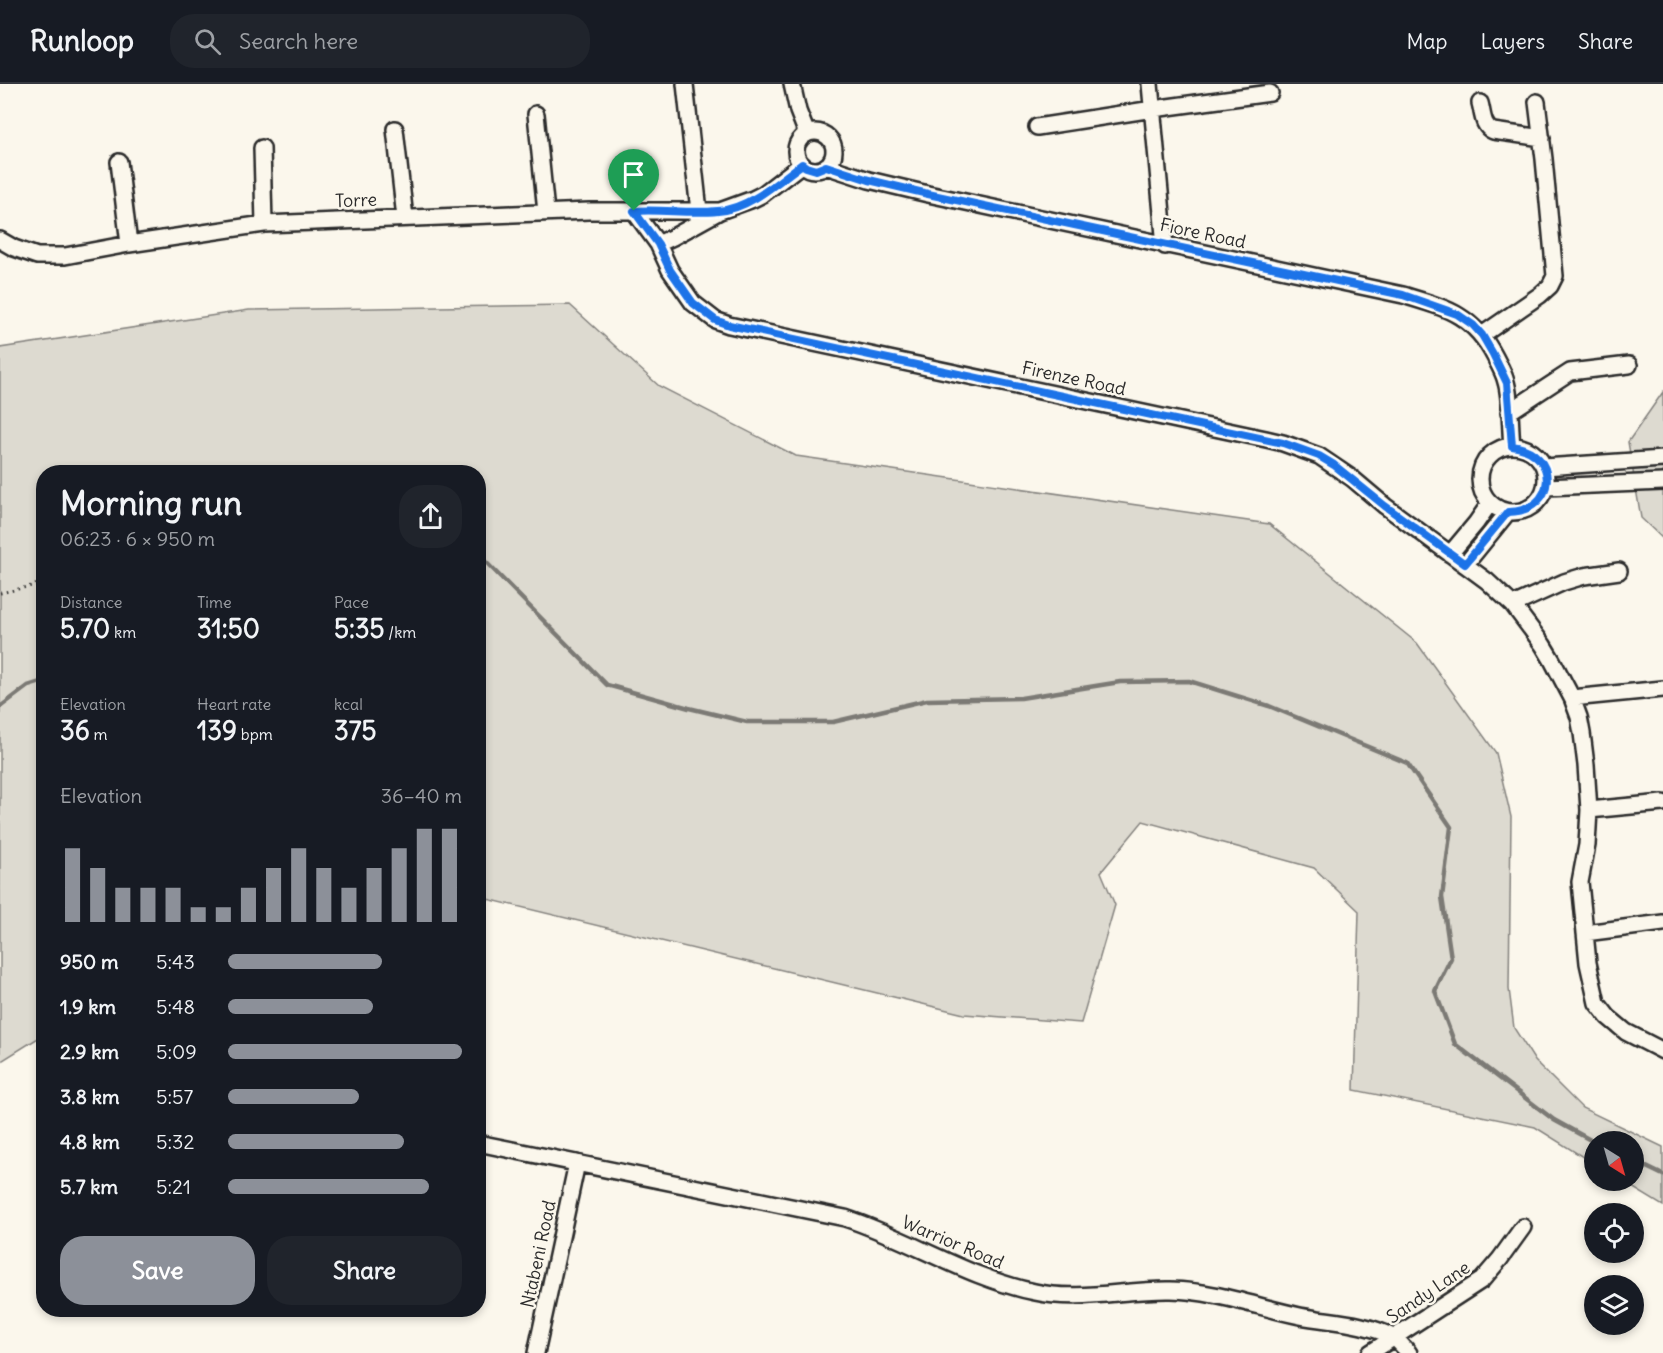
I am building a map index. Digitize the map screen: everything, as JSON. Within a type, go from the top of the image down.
[{"type":"street","points":[[686,84],[700,217]]},
{"type":"street","points":[[792,84],[798,111],[807,134]]},
{"type":"street","points":[[1150,84],[1165,246]]},
{"type":"street","points":[[1037,127],[1270,93]]},
{"type":"street","points":[[1482,335],[1540,295],[1550,286],[1555,276],[1537,102]]},
{"type":"street","points":[[1480,103],[1484,123],[1493,131],[1542,138]]},
{"type":"street","points":[[536,114],[546,212]]},
{"type":"street","points":[[395,129],[405,218]]},
{"type":"street","points":[[802,164],[798,160],[796,148],[802,138],[815,132],[822,133],[833,144],[832,160],[826,166]]},
{"type":"street","points":[[262,148],[264,224]]},
{"type":"street","points":[[119,162],[129,244]]},
{"type":"street","name":"Torre","points":[[658,244],[700,217],[740,205],[763,194],[802,164]]},
{"type":"street","name":"Fiore Road","points":[[802,164],[816,170],[826,166],[869,180],[908,189],[1165,246],[1403,295],[1457,314],[1473,325],[1482,335],[1507,383],[1512,446]]},
{"type":"street","name":"Torre","points":[[0,240],[28,253],[65,256],[264,224],[546,212],[634,211],[700,217]]},
{"type":"street","name":"Firenze Road","points":[[634,211],[658,244],[670,270],[693,303],[715,320],[729,325],[1283,443],[1319,456],[1334,465],[1385,506],[1487,580],[1513,605],[1552,660],[1572,698],[1579,717],[1586,765],[1589,810],[1587,845],[1580,882],[1588,963],[1597,1003],[1608,1017],[1626,1032],[1663,1051]]},
{"type":"street","points":[[1509,412],[1570,372],[1629,365]]},
{"type":"street","points":[[1512,446],[1532,451],[1544,467],[1546,477],[1546,487],[1536,504],[1518,512],[1499,510],[1490,503],[1480,484],[1481,473],[1492,454],[1512,446]]},
{"type":"street","points":[[1544,467],[1663,459]]},
{"type":"street","points":[[1546,487],[1663,482]]},
{"type":"street","points":[[1450,554],[1490,503]]},
{"type":"street","points":[[1465,564],[1508,512]]},
{"type":"street","points":[[1513,605],[1564,582],[1584,576],[1620,571]]},
{"type":"street","points":[[1572,698],[1663,688]]},
{"type":"street","points":[[1589,810],[1663,803]]},
{"type":"street","points":[[1585,933],[1663,923]]},
{"type":"street","name":"Warrior Road","points":[[486,1145],[844,1218],[866,1224],[967,1272],[1038,1293],[1066,1295],[1170,1290],[1209,1294],[1300,1316],[1362,1325],[1395,1338],[1409,1353]]},
{"type":"street","name":"Ntabeni Road","points":[[536,1353],[577,1163]]},
{"type":"street","name":"Sandy Lane","points":[[1370,1353],[1482,1280],[1523,1227]]},
{"type":"path","points":[[0,593],[36,585]]},
{"type":"shaded area","points":[[570,305],[659,386],[796,456],[1269,524],[1417,643],[1496,753],[1511,817],[1509,989],[1514,1028],[1535,1061],[1582,1108],[1630,1131],[1584,1131],[1584,1158],[1535,1127],[1354,1090],[1359,911],[1314,868],[1143,821],[1101,872],[1115,905],[1081,1023],[964,1014],[486,899],[486,465],[36,465],[36,1039],[0,1062],[0,348],[249,310]]},
{"type":"shaded area","points":[[1663,392],[1663,539],[1641,518],[1628,442]]},
{"type":"shaded area","points":[[1644,1138],[1663,1147],[1663,1206],[1638,1191],[1644,1191]]},
{"type":"waterway","points":[[486,562],[607,685],[747,722],[833,722],[927,700],[1021,698],[1120,682],[1189,681],[1269,706],[1407,763],[1451,827],[1442,897],[1451,958],[1435,991],[1455,1044],[1554,1120],[1584,1136]]},
{"type":"waterway","points":[[0,707],[28,686],[36,684]]},
{"type":"waterway","points":[[1644,1166],[1663,1175]]},
{"type":"route","points":[[802,164],[816,170],[826,166],[869,180],[928,194],[1403,295],[1457,314],[1473,325],[1482,335],[1507,383],[1512,446],[1532,451],[1539,458],[1544,467],[1546,487],[1536,504],[1518,512],[1508,512],[1465,564],[1427,538],[1334,465],[1319,456],[1283,443],[729,325],[715,320],[693,303],[670,270],[658,244],[634,211],[720,212],[763,194],[802,164]]}]
